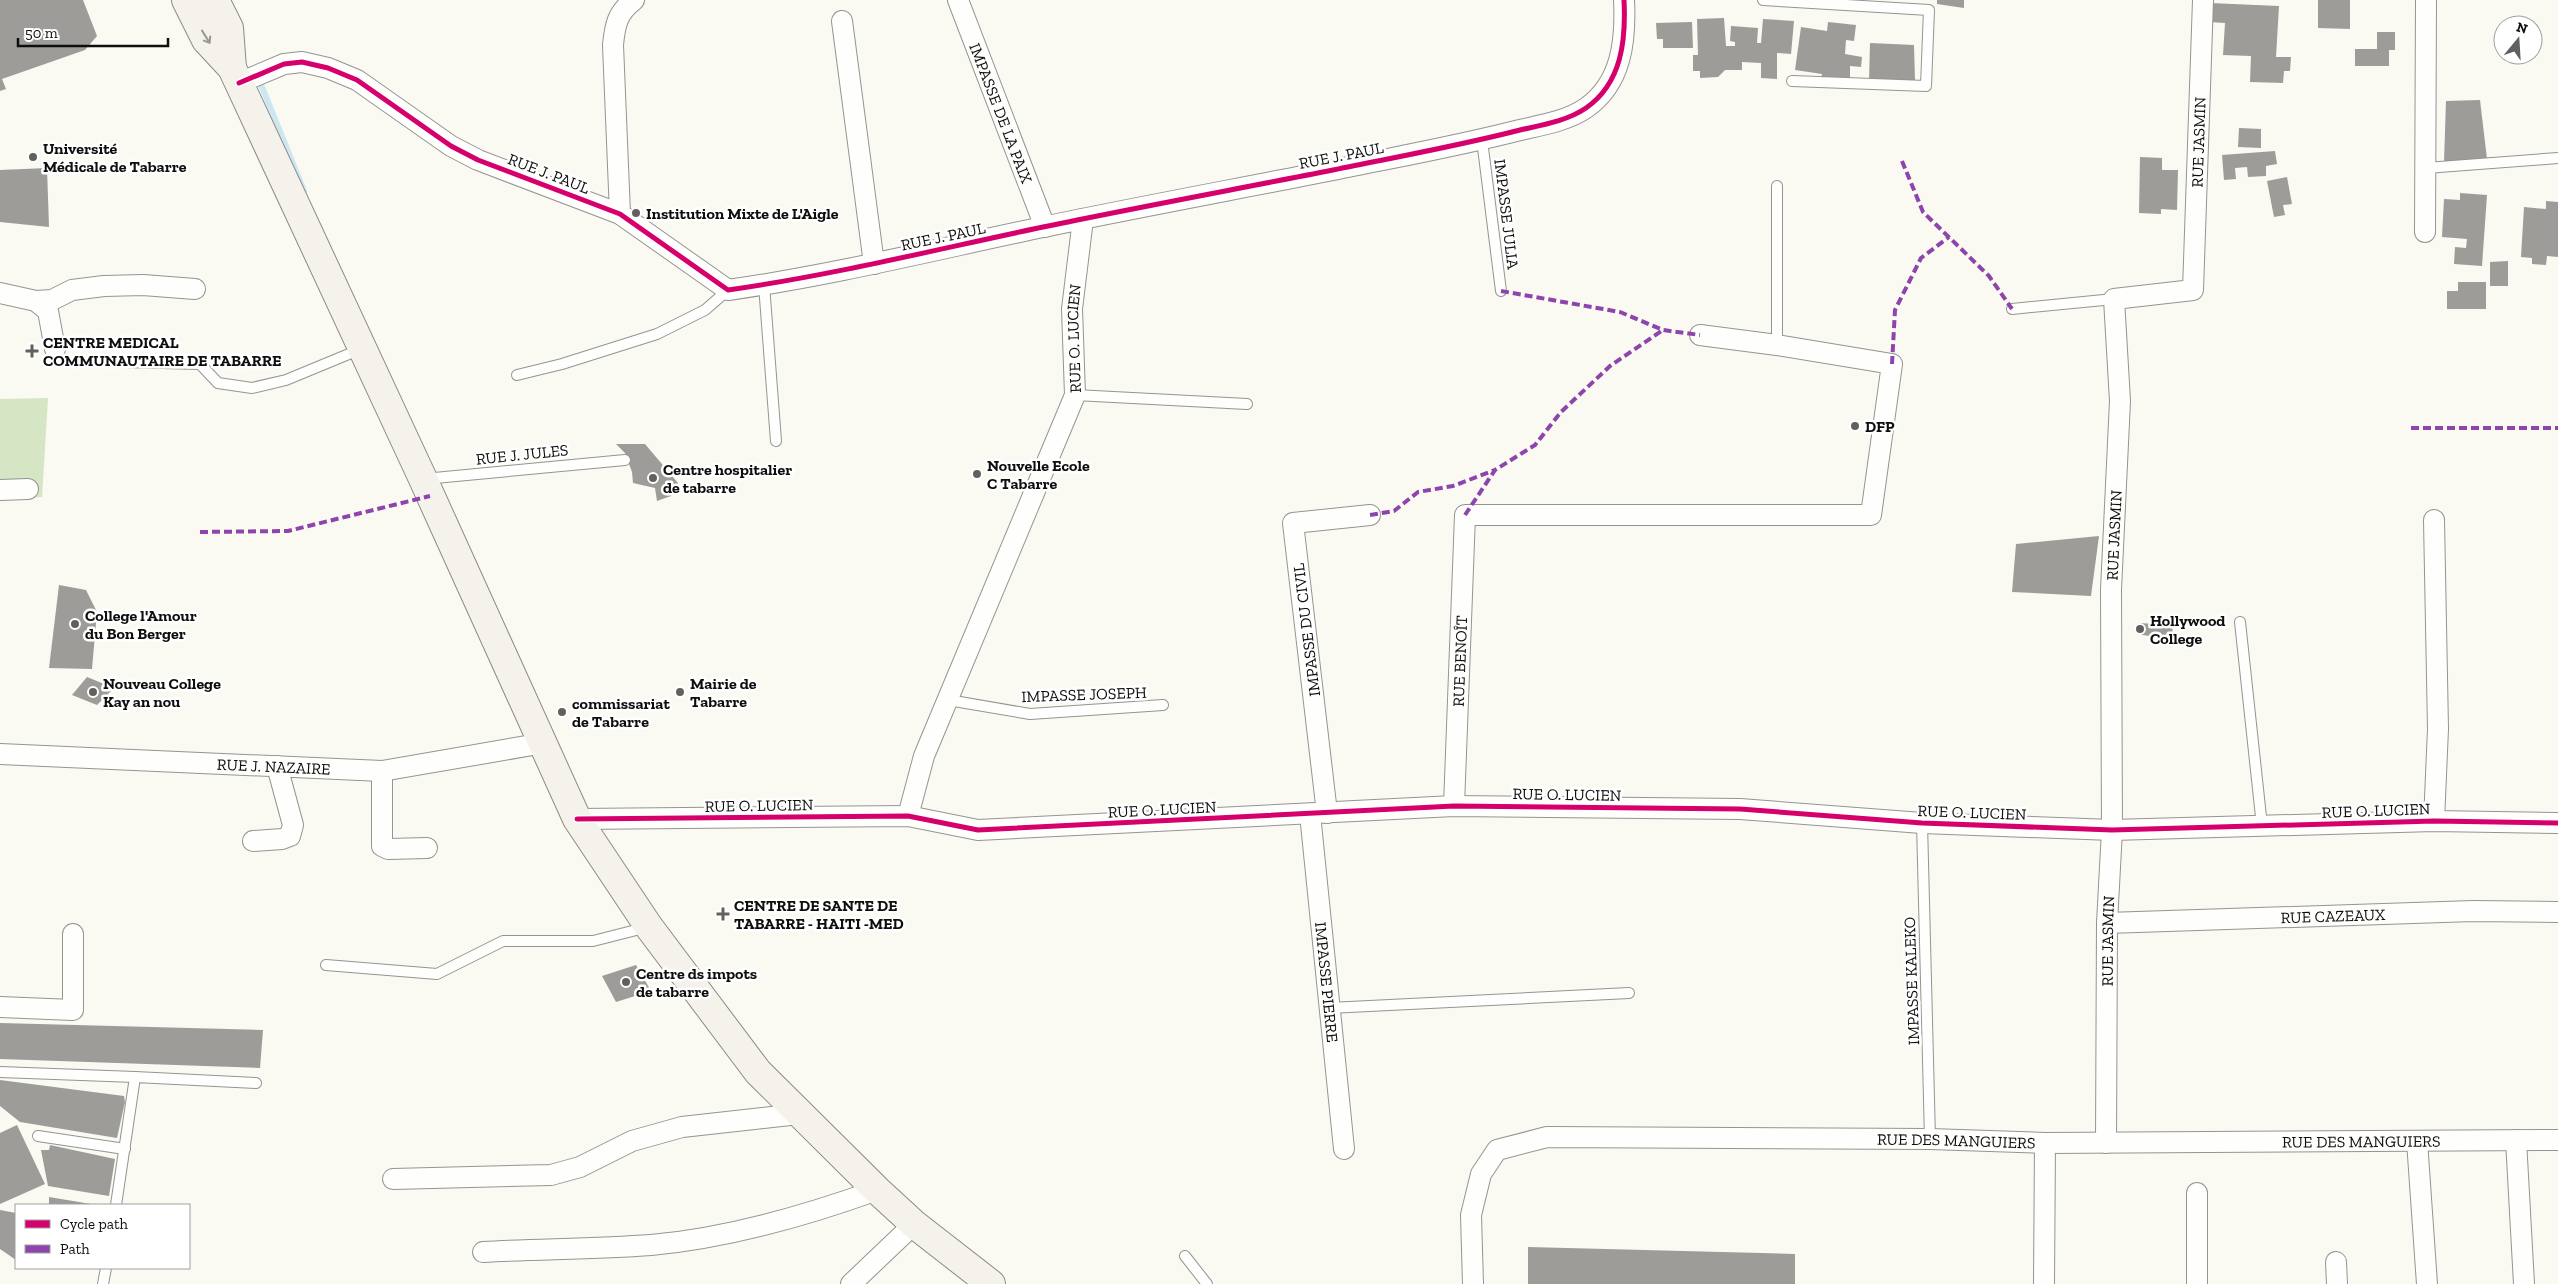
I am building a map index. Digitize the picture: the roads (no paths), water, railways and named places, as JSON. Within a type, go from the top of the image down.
[{"type":"main road","points":[[186,0],[206,40],[235,75],[423,479],[577,819],[649,927],[758,1072],[876,1190],[914,1224],[991,1284]]},
{"type":"main road","points":[[215,0],[229,28],[235,75]]},
{"type":"street","points":[[620,214],[613,45],[615,22],[624,7],[634,0]]},
{"type":"street","name":"IMPASSE DE LA PAIX","points":[[958,0],[1045,227]]},
{"type":"street","name":"RUE J. PAUL","points":[[235,75],[302,62],[328,68],[357,80],[451,146],[478,160],[620,214],[728,290],[874,264],[1082,219],[1482,140],[1566,119],[1586,108],[1600,96],[1614,77],[1621,56],[1625,30],[1624,0]]},
{"type":"street","name":"RUE JASMIN","points":[[2106,1143],[2107,923],[2112,830],[2111,590],[2120,401],[2114,299],[2193,290],[2203,0]]},
{"type":"street","points":[[2424,232],[2426,0]]},
{"type":"street","points":[[842,22],[874,264]]},
{"type":"street","name":"RUE O. LUCIEN","points":[[908,816],[924,756],[1074,395],[1072,309],[1082,219]]},
{"type":"street","points":[[0,293],[36,301],[52,300],[72,290],[104,286],[143,285],[195,289]]},
{"type":"street","points":[[36,301],[48,310],[55,349]]},
{"type":"street","points":[[1700,335],[1777,345]]},
{"type":"street","name":"RUE BENOÎT","points":[[1454,806],[1465,516],[1871,515],[1892,364],[1777,345]]},
{"type":"street","points":[[0,490],[28,489]]},
{"type":"street","name":"IMPASSE DU CIVIL","points":[[1318,814],[1293,523],[1370,515]]},
{"type":"street","points":[[2434,520],[2438,729],[2434,821]]},
{"type":"street","name":"RUE J. NAZAIRE","points":[[0,754],[382,771],[544,743]]},
{"type":"street","points":[[254,841],[282,839],[290,836],[293,825],[278,766]]},
{"type":"street","points":[[382,771],[382,846],[388,849],[428,848]]},
{"type":"street","name":"RUE O. LUCIEN","points":[[577,819],[908,816],[978,830],[1454,806],[1740,808],[1922,823],[2112,830],[2434,821],[2558,823]]},
{"type":"street","name":"IMPASSE PIERRE","points":[[1318,814],[1328,1008],[1344,1149]]},
{"type":"street","name":"RUE CAZEAUX","points":[[2107,923],[2473,911],[2558,912]]},
{"type":"street","points":[[0,1007],[73,1010],[73,934]]},
{"type":"street","points":[[393,1179],[551,1175],[580,1167],[632,1141],[682,1127],[799,1114]]},
{"type":"street","name":"RUE DES MANGUIERS","points":[[1473,1284],[1471,1215],[1481,1174],[1497,1150],[1547,1137],[1930,1138],[2045,1143],[2558,1140]]},
{"type":"street","points":[[2516,1140],[2524,1284]]},
{"type":"street","points":[[2417,1141],[2427,1284]]},
{"type":"street","points":[[2044,1284],[2045,1143]]},
{"type":"street","points":[[483,1252],[652,1244],[728,1233],[820,1211],[876,1190]]},
{"type":"street","points":[[2197,1193],[2197,1284]]},
{"type":"street","points":[[851,1284],[914,1224]]},
{"type":"street","points":[[2336,1262],[2337,1284]]},
{"type":"lane","points":[[1624,0],[1634,0]]},
{"type":"lane","points":[[1763,0],[1928,10],[1926,86],[1792,82]]},
{"type":"lane","name":"IMPASSE JULIA","points":[[1482,140],[1501,291]]},
{"type":"lane","points":[[2426,168],[2558,158]]},
{"type":"lane","points":[[1777,186],[1777,345]]},
{"type":"lane","points":[[764,284],[776,441]]},
{"type":"lane","points":[[517,375],[562,364],[657,334],[705,310],[728,290]]},
{"type":"lane","points":[[2012,309],[2114,299]]},
{"type":"lane","points":[[123,362],[200,364],[218,384],[252,388],[286,380],[362,348]]},
{"type":"lane","points":[[1074,395],[1246,404]]},
{"type":"lane","name":"RUE J. JULES","points":[[423,479],[625,460]]},
{"type":"lane","points":[[2240,622],[2262,826]]},
{"type":"lane","name":"IMPASSE JOSEPH","points":[[948,700],[1030,714],[1163,705]]},
{"type":"lane","name":"IMPASSE KALEKO","points":[[1922,823],[1930,1138]]},
{"type":"lane","points":[[326,965],[437,974],[503,941],[593,941],[649,927]]},
{"type":"lane","points":[[1328,1008],[1629,993]]},
{"type":"lane","points":[[0,1072],[135,1076],[256,1083]]},
{"type":"lane","points":[[116,1204],[135,1076]]},
{"type":"lane","points":[[38,1136],[125,1149]]},
{"type":"lane","points":[[1185,1256],[1207,1284]]},
{"type":"lane","points":[[103,1284],[106,1269]]},
{"type":"waterway","points":[[258,77],[304,191]]},
{"type":"place","name":"Université Médicale de Tabarre","points":[[33,157]]},
{"type":"place","name":"Institution Mixte de L'Aigle","points":[[636,213]]},
{"type":"place","name":"CENTRE MEDICAL COMMUNAUTAIRE DE TABARRE","points":[[32,351]]},
{"type":"place","name":"DFP","points":[[1855,426]]},
{"type":"place","name":"Nouvelle Ecole C Tabarre","points":[[977,474]]},
{"type":"place","name":"Centre hospitalier de tabarre","points":[[653,478]]},
{"type":"place","name":"College l'Amour du Bon Berger","points":[[75,624]]},
{"type":"place","name":"Hollywood College","points":[[2140,629]]},
{"type":"place","name":"Nouveau College Kay an nou","points":[[93,692]]},
{"type":"place","name":"Mairie de Tabarre","points":[[680,692]]},
{"type":"place","name":"commissariat de Tabarre","points":[[562,712]]},
{"type":"place","name":"CENTRE DE SANTE DE TABARRE - HAITI -MED","points":[[723,914]]},
{"type":"place","name":"Centre ds impots de tabarre","points":[[626,982]]}]
